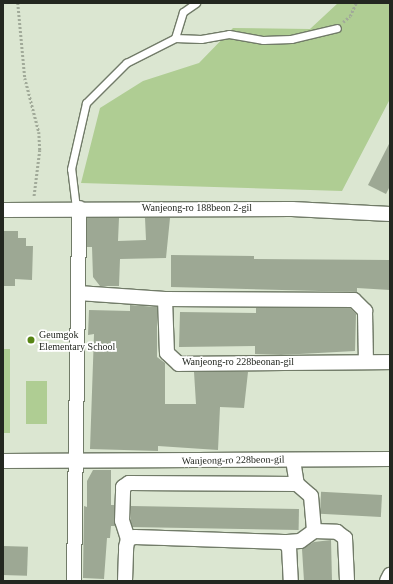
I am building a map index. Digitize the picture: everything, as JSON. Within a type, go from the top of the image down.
[{"type":"street","name":"Wanjeong-ro 188beon 2-gil","points":[[3,210],[77,208],[292,209],[390,214]]},
{"type":"street","points":[[74,581],[78,293],[77,208]]},
{"type":"street","points":[[78,293],[165,299],[354,300],[365,311],[366,362]]},
{"type":"street","name":"Wanjeong-ro 228beonan-gil","points":[[165,299],[167,353],[179,364],[390,362]]},
{"type":"street","name":"Wanjeong-ro 228beon-gil","points":[[3,461],[76,462],[390,459]]},
{"type":"street","points":[[293,460],[297,484],[311,496],[314,531]]},
{"type":"street","points":[[125,581],[128,539],[122,521],[124,487],[129,483],[297,484]]},
{"type":"street","points":[[128,539],[284,542],[300,541],[314,531],[337,532],[345,538],[346,581]]},
{"type":"street","points":[[284,542],[291,558],[291,581]]},
{"type":"street","points":[[387,581],[390,575]]},
{"type":"lane","points":[[175,38],[183,12],[196,3]]},
{"type":"lane","points":[[77,208],[71,169],[86,102],[126,63],[175,38],[201,39],[229,34],[263,40],[291,39],[337,28]]},
{"type":"path","points":[[18,3],[26,78],[35,114],[40,150],[32,209]]},
{"type":"path","points":[[337,28],[350,16],[356,3]]},
{"type":"green space","points":[[338,3],[390,3],[390,99],[342,191],[81,183],[100,108],[143,81],[199,63],[233,28],[310,29]]},
{"type":"green space","points":[[3,349],[10,349],[10,433],[3,433]]},
{"type":"green space","points":[[26,381],[47,381],[47,424],[26,424]]},
{"type":"building","points":[[390,142],[390,186],[386,194],[368,185]]},
{"type":"building","points":[[87,218],[119,218],[118,241],[146,240],[145,218],[170,218],[166,258],[120,259],[119,286],[100,286],[93,277],[92,247],[87,247]]},
{"type":"building","points":[[3,231],[18,231],[18,238],[26,238],[26,246],[33,246],[32,280],[15,279],[15,286],[3,286]]},
{"type":"building","points":[[171,255],[254,256],[254,259],[390,260],[390,290],[357,288],[357,292],[171,287]]},
{"type":"building","points":[[130,305],[157,307],[157,357],[165,363],[165,404],[196,404],[194,372],[248,372],[244,408],[220,407],[218,450],[158,446],[158,451],[90,449],[94,334],[88,335],[89,310],[130,311]]},
{"type":"building","points":[[256,308],[350,308],[356,314],[355,351],[281,355],[255,354],[255,346],[179,347],[180,312],[256,313]]},
{"type":"building","points":[[93,470],[111,470],[111,505],[114,505],[115,526],[111,526],[110,538],[107,538],[104,579],[83,578],[84,506],[87,507],[87,481]]},
{"type":"building","points":[[321,492],[382,495],[381,517],[320,514]]},
{"type":"building","points":[[131,506],[299,509],[299,530],[131,527]]},
{"type":"building","points":[[331,540],[332,581],[304,581],[302,549],[314,542]]},
{"type":"building","points":[[3,546],[28,547],[27,576],[3,575]]},
{"type":"place","name":"Geumgok Elementary School","points":[[31,340]]}]
